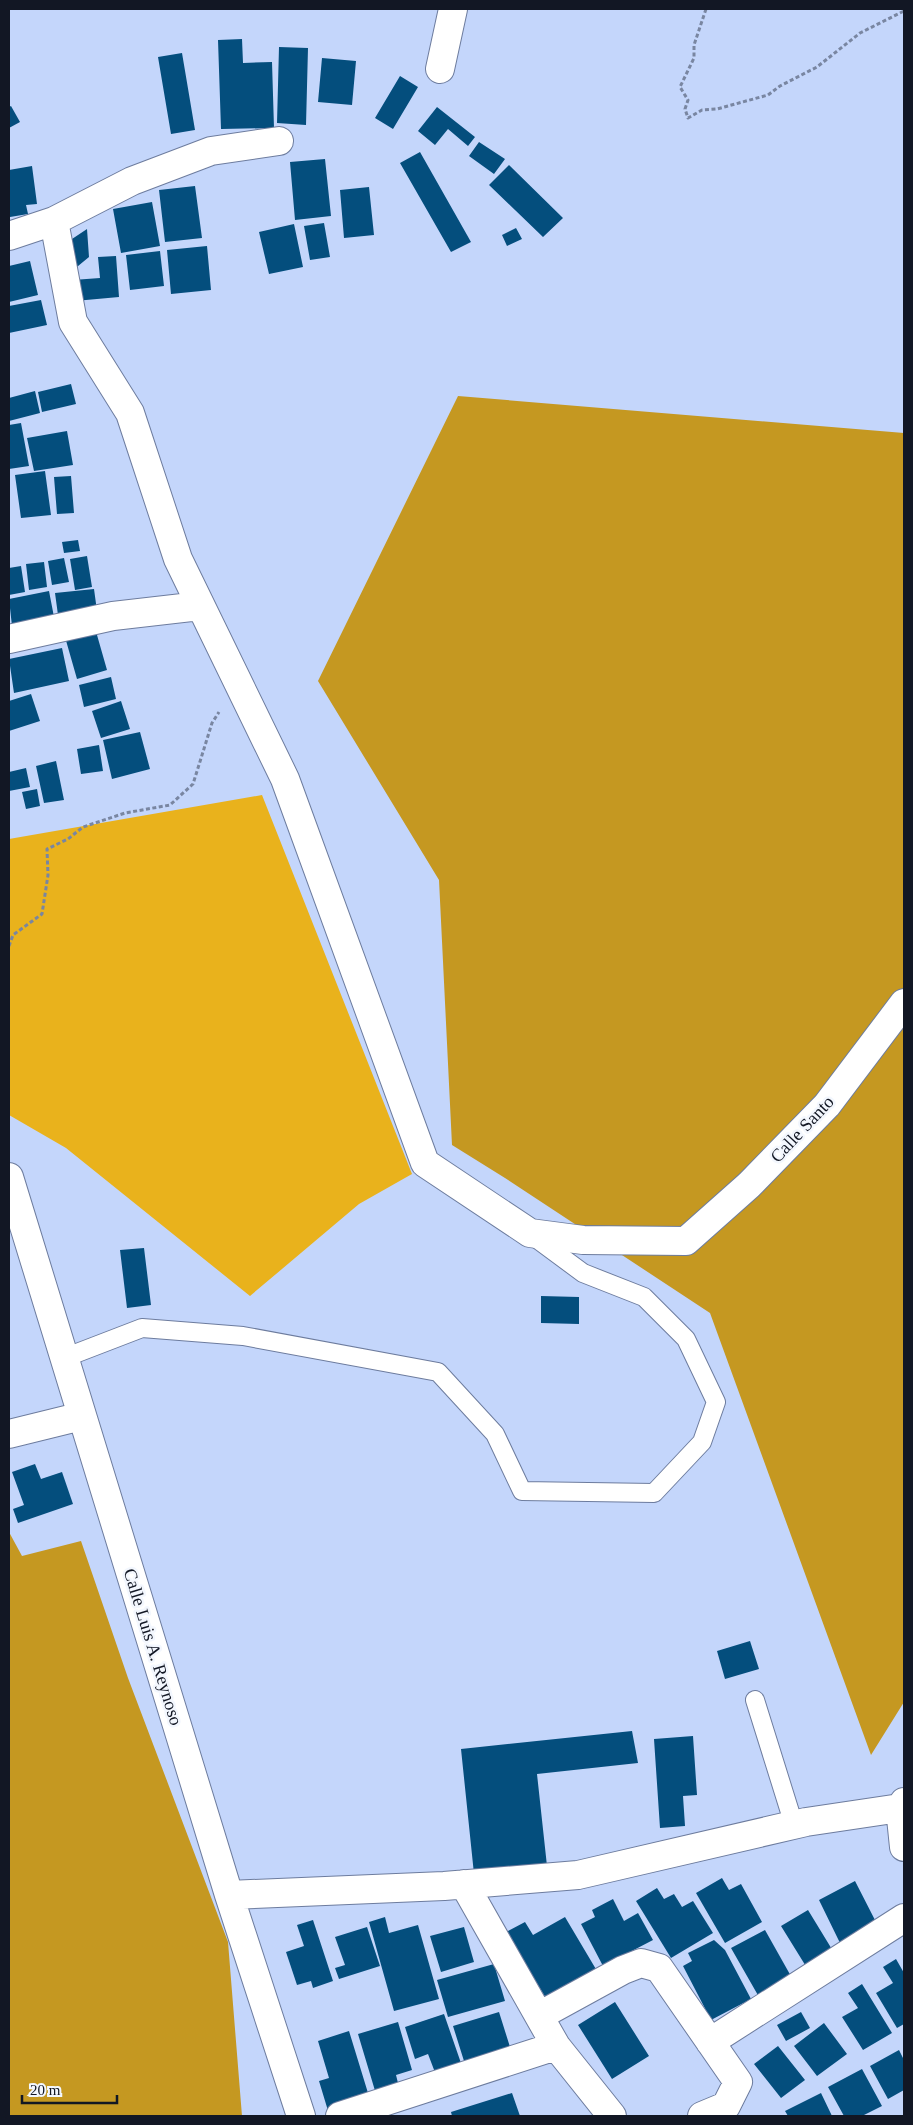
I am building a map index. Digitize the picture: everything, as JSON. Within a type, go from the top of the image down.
[{"type":"street","points":[[440,69],[453,9]]},
{"type":"street","points":[[9,236],[54,221],[132,181],[211,151],[279,141]]},
{"type":"street","points":[[54,221],[73,322],[130,413],[178,559],[240,683],[285,779],[425,1163],[530,1233]]},
{"type":"street","points":[[9,639],[114,616],[200,606]]},
{"type":"street","name":"Calle Santo","points":[[530,1233],[583,1240],[686,1241],[749,1185],[827,1105],[904,1003]]},
{"type":"street","name":"Calle Luis A. Reynoso","points":[[9,1178],[229,1895],[301,2116]]},
{"type":"street","points":[[9,1434],[82,1416]]},
{"type":"street","points":[[229,1895],[464,1884],[578,1875],[794,1825],[902,1805],[904,1847]]},
{"type":"street","points":[[464,1884],[556,2046],[612,2116]]},
{"type":"street","points":[[710,2042],[904,1918]]},
{"type":"street","points":[[539,2016],[623,1970],[641,1963],[659,1968],[738,2082],[726,2106],[702,2116]]},
{"type":"street","points":[[340,2116],[556,2046]]},
{"type":"lane","points":[[64,1358],[142,1328],[243,1336],[438,1372],[495,1434],[522,1491],[654,1493],[702,1442],[716,1402],[686,1339],[644,1297],[583,1273],[530,1233]]},
{"type":"lane","points":[[755,1700],[794,1825]]},
{"type":"path","points":[[706,9],[694,45],[694,58],[680,87],[688,100],[685,109],[688,118],[702,110],[718,109],[768,95],[780,86],[817,66],[860,33],[904,11]]},
{"type":"path","points":[[9,946],[13,935],[42,914],[48,875],[47,849],[68,839],[83,827],[125,813],[170,805],[193,784],[212,723],[240,683]]},
{"type":"shaded area","points":[[458,396],[904,433],[904,1702],[871,1755],[710,1313],[452,1145],[439,880],[318,681]]},
{"type":"shaded area","points":[[262,795],[412,1174],[359,1204],[250,1296],[66,1148],[9,1115],[9,839]]},
{"type":"shaded area","points":[[9,1532],[22,1556],[81,1541],[128,1678],[228,1942],[242,2116],[9,2116]]},
{"type":"building","points":[[242,39],[243,63],[272,62],[274,128],[221,129],[218,40]]},
{"type":"building","points":[[279,47],[308,48],[306,125],[277,123]]},
{"type":"building","points":[[182,53],[195,130],[171,134],[158,57]]},
{"type":"building","points":[[322,58],[356,61],[352,105],[318,102]]},
{"type":"building","points":[[400,76],[418,87],[393,129],[375,118]]},
{"type":"building","points":[[11,106],[20,122],[9,128],[9,107]]},
{"type":"building","points":[[437,107],[475,137],[468,146],[448,129],[435,145],[418,131]]},
{"type":"building","points":[[479,142],[505,159],[494,174],[469,156]]},
{"type":"building","points":[[420,152],[471,242],[451,252],[400,163]]},
{"type":"building","points":[[325,159],[331,216],[295,220],[290,162]]},
{"type":"building","points":[[509,165],[563,218],[543,237],[489,185]]},
{"type":"building","points":[[32,166],[37,204],[26,205],[28,214],[10,217],[9,170]]},
{"type":"building","points":[[195,186],[202,238],[165,242],[159,190]]},
{"type":"building","points":[[369,187],[374,235],[344,238],[340,190]]},
{"type":"building","points":[[152,202],[160,246],[121,253],[113,209]]},
{"type":"building","points":[[324,223],[330,257],[310,260],[304,226]]},
{"type":"building","points":[[294,224],[303,267],[269,274],[259,232]]},
{"type":"building","points":[[516,228],[522,239],[507,246],[502,235]]},
{"type":"building","points":[[87,229],[89,257],[72,271],[69,241]]},
{"type":"building","points":[[207,246],[211,290],[171,294],[167,250]]},
{"type":"building","points":[[160,251],[164,286],[130,290],[126,255]]},
{"type":"building","points":[[116,256],[119,297],[75,301],[73,280],[100,278],[98,257]]},
{"type":"building","points":[[30,261],[38,295],[9,302],[9,266]]},
{"type":"building","points":[[41,300],[47,325],[9,333],[9,306]]},
{"type":"building","points":[[71,384],[76,404],[42,412],[38,392]]},
{"type":"building","points":[[35,391],[40,413],[9,421],[9,398]]},
{"type":"building","points":[[21,423],[29,466],[9,469],[9,425]]},
{"type":"building","points":[[67,431],[73,465],[34,471],[27,438]]},
{"type":"building","points":[[45,471],[51,515],[21,518],[15,475]]},
{"type":"building","points":[[71,476],[74,513],[57,514],[54,477]]},
{"type":"building","points":[[78,540],[80,551],[64,553],[62,542]]},
{"type":"building","points":[[87,556],[92,587],[75,590],[70,559]]},
{"type":"building","points":[[64,558],[69,582],[52,585],[48,561]]},
{"type":"building","points":[[44,562],[47,587],[29,590],[26,564]]},
{"type":"building","points":[[21,566],[25,592],[9,595],[9,568]]},
{"type":"building","points":[[94,589],[97,611],[58,615],[55,593]]},
{"type":"building","points":[[49,591],[54,617],[12,626],[9,599]]},
{"type":"building","points":[[95,628],[107,670],[77,679],[65,637]]},
{"type":"building","points":[[62,648],[69,681],[14,693],[9,659]]},
{"type":"building","points":[[111,677],[116,699],[84,707],[79,685]]},
{"type":"building","points":[[31,694],[40,721],[9,731],[9,701]]},
{"type":"building","points":[[121,701],[130,729],[101,738],[92,711]]},
{"type":"building","points":[[140,732],[150,769],[112,779],[103,740]]},
{"type":"building","points":[[99,745],[103,771],[81,774],[77,749]]},
{"type":"building","points":[[56,761],[64,800],[44,803],[36,766]]},
{"type":"building","points":[[26,768],[30,787],[9,791],[9,772]]},
{"type":"building","points":[[37,789],[40,806],[26,809],[22,792]]},
{"type":"building","points":[[144,1248],[151,1305],[127,1308],[120,1250]]},
{"type":"building","points":[[541,1296],[579,1297],[579,1324],[541,1323]]},
{"type":"building","points":[[35,1464],[41,1479],[62,1472],[73,1504],[18,1523],[13,1509],[24,1505],[12,1472]]},
{"type":"building","points":[[750,1641],[759,1669],[725,1679],[717,1651]]},
{"type":"building","points":[[632,1731],[638,1763],[537,1774],[547,1866],[474,1874],[461,1749]]},
{"type":"building","points":[[693,1736],[697,1795],[683,1796],[685,1826],[660,1828],[654,1739]]},
{"type":"building","points":[[722,1878],[729,1890],[741,1884],[762,1922],[725,1943],[696,1893]]},
{"type":"building","points":[[855,1881],[877,1924],[840,1943],[819,1900]]},
{"type":"building","points":[[657,1888],[664,1899],[674,1894],[682,1907],[693,1901],[713,1933],[671,1958],[636,1901]]},
{"type":"building","points":[[613,1899],[624,1921],[638,1913],[653,1940],[603,1966],[581,1924],[595,1917],[592,1910]]},
{"type":"building","points":[[808,1910],[833,1951],[807,1968],[781,1926]]},
{"type":"building","points":[[385,1917],[389,1933],[418,1925],[439,1999],[394,2011],[369,1922]]},
{"type":"building","points":[[565,1917],[600,1976],[550,2005],[506,1932],[525,1922],[533,1935]]},
{"type":"building","points":[[313,1920],[333,1981],[313,1988],[311,1981],[297,1985],[286,1952],[304,1946],[297,1925]]},
{"type":"building","points":[[367,1927],[380,1966],[339,1979],[335,1968],[345,1965],[335,1937]]},
{"type":"building","points":[[464,1927],[474,1962],[441,1972],[430,1936]]},
{"type":"building","points":[[765,1930],[792,1978],[759,1997],[731,1948]]},
{"type":"building","points":[[714,1940],[725,1950],[751,1999],[711,2020],[683,1966],[692,1961],[688,1953]]},
{"type":"building","points":[[896,1959],[904,1973],[904,2024],[897,2028],[876,1993],[893,1983],[883,1967]]},
{"type":"building","points":[[494,1964],[505,2001],[448,2017],[437,1980]]},
{"type":"building","points":[[862,1984],[892,2033],[863,2050],[842,2017],[858,2008],[848,1993]]},
{"type":"building","points":[[615,2002],[649,2056],[612,2079],[578,2025]]},
{"type":"building","points":[[499,2012],[510,2047],[464,2061],[453,2026]]},
{"type":"building","points":[[801,2012],[810,2028],[786,2041],[777,2025]]},
{"type":"building","points":[[444,2014],[462,2066],[436,2075],[428,2054],[415,2059],[405,2027]]},
{"type":"building","points":[[398,2022],[412,2070],[396,2075],[399,2087],[376,2094],[358,2034]]},
{"type":"building","points":[[824,2023],[847,2054],[817,2076],[794,2046]]},
{"type":"building","points":[[349,2031],[368,2093],[329,2114],[319,2081],[329,2078],[318,2041]]},
{"type":"building","points":[[778,2046],[805,2080],[781,2098],[754,2064]]},
{"type":"building","points":[[899,2050],[904,2060],[904,2090],[888,2099],[870,2066]]},
{"type":"building","points":[[862,2069],[882,2106],[862,2116],[844,2116],[828,2087]]},
{"type":"building","points":[[512,2093],[520,2116],[452,2116],[451,2112]]},
{"type":"building","points":[[821,2093],[832,2116],[788,2116],[785,2111]]}]
